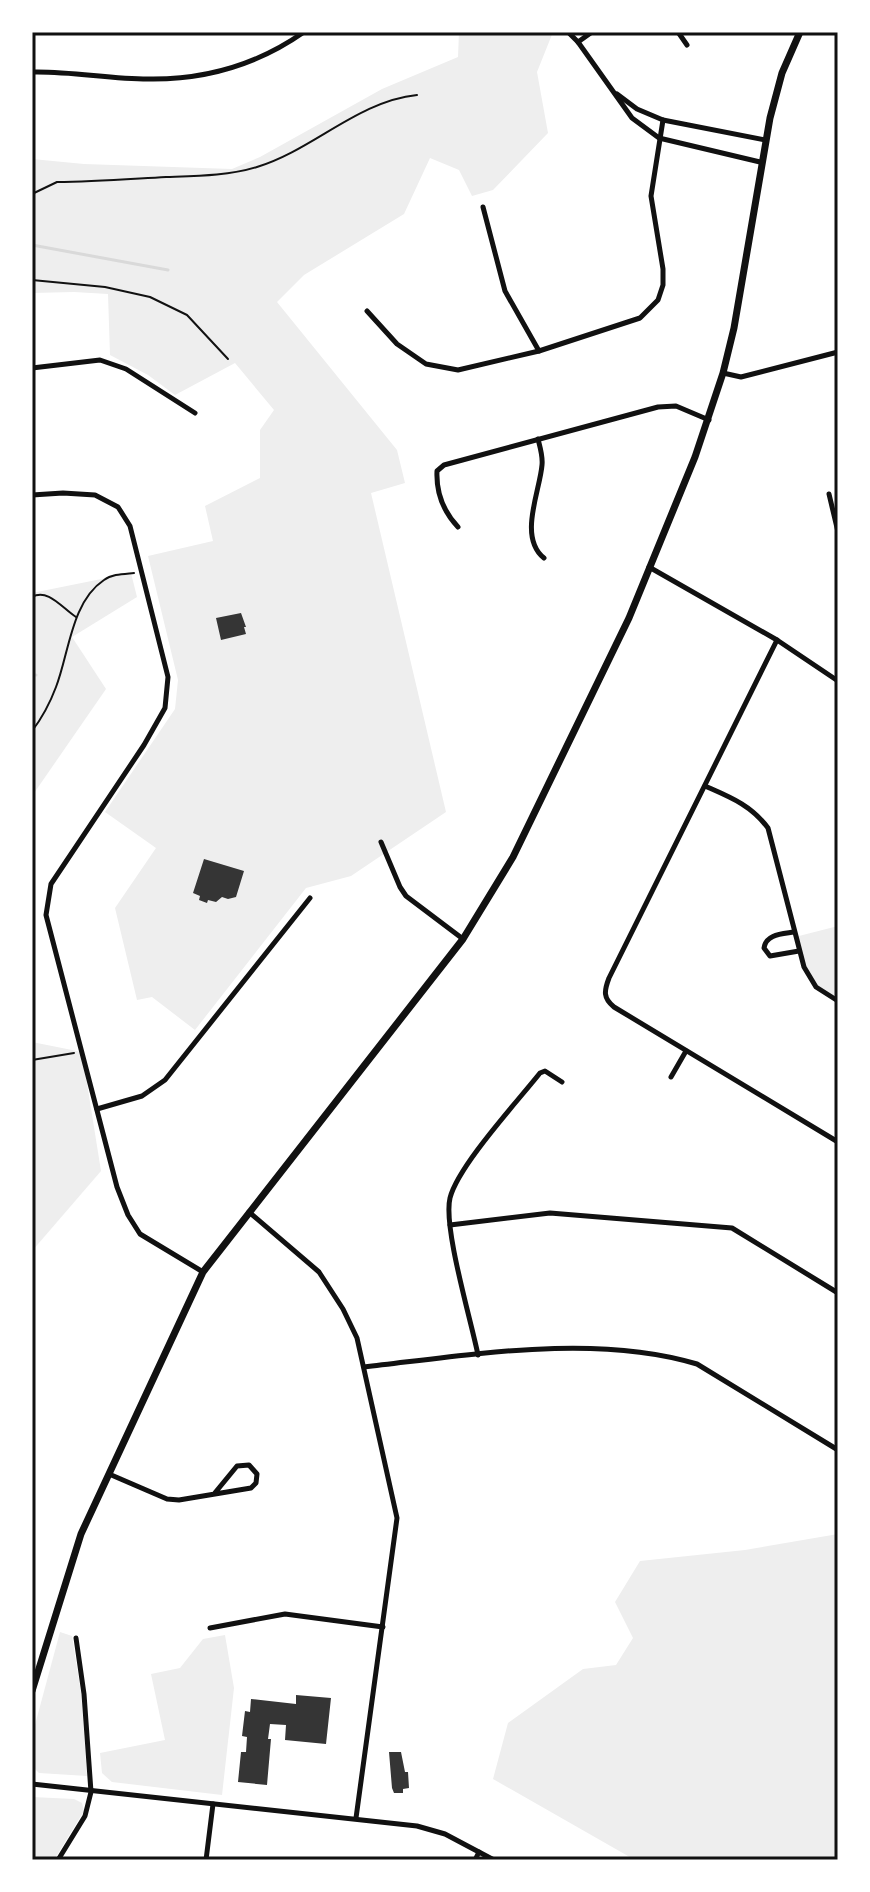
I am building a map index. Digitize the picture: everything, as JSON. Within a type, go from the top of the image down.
[{"type":"main road","points":[[32,1691],[73,1556],[108,1473],[203,1272],[463,939],[520,843],[629,618],[709,420],[723,373],[734,328],[760,162],[782,73],[800,32]]},
{"type":"street","points":[[32,72],[147,79],[190,78],[246,64],[304,32]]},
{"type":"street","points":[[568,32],[632,118],[659,138],[760,162]]},
{"type":"street","points":[[578,42],[592,32]]},
{"type":"street","points":[[678,32],[687,45]]},
{"type":"street","points":[[613,91],[637,109],[663,120],[765,140]]},
{"type":"street","points":[[367,311],[397,344],[426,364],[458,370],[539,351],[640,318],[658,300],[663,285],[651,196],[663,120]]},
{"type":"street","points":[[483,207],[505,291],[539,351]]},
{"type":"street","points":[[723,373],[741,377],[838,352]]},
{"type":"street","points":[[32,368],[100,360],[126,369],[195,413]]},
{"type":"street","points":[[458,527],[445,513],[437,483],[437,471],[444,465],[658,407],[676,406],[709,420]]},
{"type":"street","points":[[538,439],[542,464],[532,524],[535,548],[544,558]]},
{"type":"street","points":[[829,494],[838,532]]},
{"type":"street","points":[[32,495],[95,495],[118,507],[130,526],[168,677],[165,708],[144,745],[51,884],[46,915],[117,1187],[128,1215],[139,1233],[203,1272]]},
{"type":"street","points":[[649,567],[777,640],[832,674],[838,681]]},
{"type":"street","points":[[777,640],[609,978],[605,996],[614,1007],[838,1142]]},
{"type":"street","points":[[704,786],[741,802],[758,815],[768,828],[808,977],[816,987],[838,1001]]},
{"type":"street","points":[[381,842],[406,896],[463,939]]},
{"type":"street","points":[[97,1109],[142,1096],[165,1080],[310,898]]},
{"type":"street","points":[[794,932],[770,937],[764,948],[770,956],[799,951]]},
{"type":"street","points":[[671,1077],[686,1051]]},
{"type":"street","points":[[478,1355],[450,1225],[451,1195],[459,1177],[540,1073],[545,1071],[562,1082]]},
{"type":"street","points":[[249,1212],[319,1272],[357,1338],[397,1518],[356,1818]]},
{"type":"street","points":[[450,1225],[550,1213],[732,1228],[838,1293]]},
{"type":"street","points":[[364,1367],[559,1347],[671,1357],[697,1364],[838,1450]]},
{"type":"street","points":[[108,1473],[167,1499],[179,1500],[251,1488],[256,1483],[257,1474],[249,1465],[237,1466],[214,1494]]},
{"type":"street","points":[[210,1628],[285,1614],[383,1627]]},
{"type":"street","points":[[58,1860],[85,1816],[91,1792],[84,1694],[76,1638]]},
{"type":"street","points":[[32,1784],[417,1826],[445,1834],[494,1860]]},
{"type":"street","points":[[206,1860],[213,1804]]},
{"type":"street","points":[[475,1860],[479,1852]]},
{"type":"path","points":[[32,194],[57,182],[224,174],[256,168],[288,155],[396,97],[417,95]]},
{"type":"path","points":[[32,280],[105,287],[150,297],[187,315],[228,359]]},
{"type":"path","points":[[32,731],[56,689],[77,618],[88,598],[102,581],[112,576],[143,571]]},
{"type":"path","points":[[32,597],[39,593],[48,595],[77,618]]},
{"type":"path","points":[[32,1060],[82,1052]]},
{"type":"shaded area","points":[[459,32],[553,32],[537,72],[548,133],[493,190],[472,196],[459,170],[430,158],[404,214],[304,275],[277,302],[397,450],[405,483],[371,493],[446,812],[351,876],[306,888],[195,1030],[152,997],[137,1000],[115,908],[156,848],[105,812],[175,709],[178,680],[148,556],[213,541],[205,506],[260,478],[260,430],[274,410],[235,363],[175,395],[148,375],[110,355],[108,294],[32,293],[32,159],[232,169],[260,157],[382,89],[458,57]]},
{"type":"shaded area","points":[[131,573],[137,597],[72,637],[106,689],[32,796],[32,593]]},
{"type":"shaded area","points":[[838,926],[838,1001],[814,982],[795,937]]},
{"type":"shaded area","points":[[32,1042],[82,1052],[101,1171],[32,1251]]},
{"type":"shaded area","points":[[838,1534],[838,1860],[635,1860],[493,1779],[508,1723],[583,1669],[616,1665],[633,1638],[615,1602],[640,1561],[745,1550]]},
{"type":"shaded area","points":[[60,1632],[72,1636],[81,1693],[87,1776],[39,1773],[32,1766],[32,1736]]},
{"type":"shaded area","points":[[225,1635],[234,1688],[222,1795],[112,1782],[102,1773],[100,1753],[165,1740],[151,1674],[180,1668],[203,1639]]},
{"type":"shaded area","points":[[32,1797],[74,1799],[82,1803],[84,1811],[54,1860],[32,1860]]},
{"type":"building","points":[[241,613],[246,634],[221,640],[216,618]]},
{"type":"building","points":[[204,859],[244,871],[236,897],[222,897],[216,902],[208,900],[207,903],[193,893]]},
{"type":"building","points":[[296,1695],[331,1698],[326,1744],[285,1740],[286,1725],[270,1724],[267,1785],[238,1782],[241,1752],[246,1752],[247,1737],[242,1736],[245,1711],[250,1712],[251,1699],[296,1704]]},
{"type":"building","points":[[389,1752],[401,1752],[405,1772],[408,1772],[409,1788],[403,1789],[403,1793],[394,1793],[392,1788]]},
{"type":"waterway","points":[[32,245],[168,270]]}]
